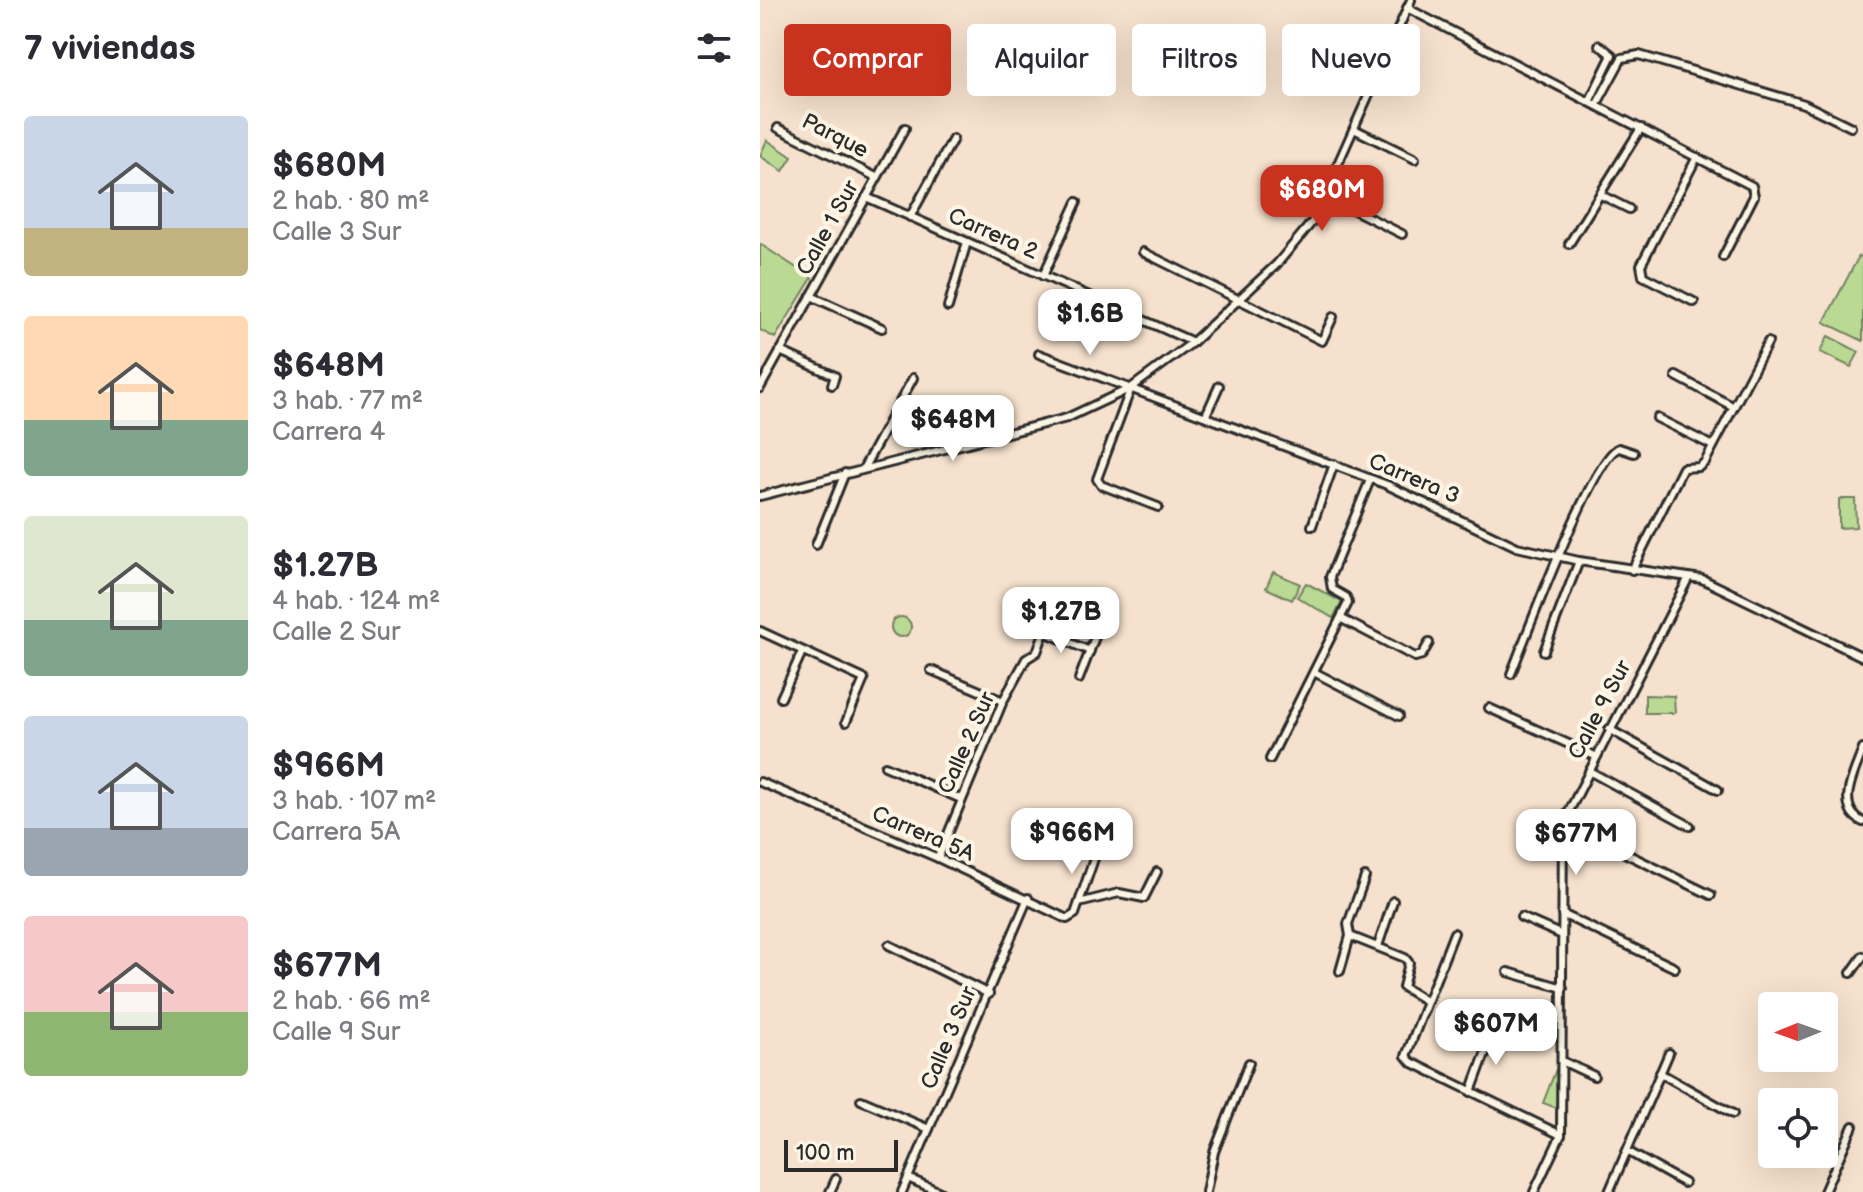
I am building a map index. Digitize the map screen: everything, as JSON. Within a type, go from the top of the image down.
[{"type":"street","points":[[760,496],[1067,418],[1131,388],[1193,342],[1242,299],[1312,222],[1411,0]]},
{"type":"street","points":[[1407,8],[1754,188],[1754,196],[1723,257]]},
{"type":"street","points":[[1593,102],[1612,55],[1599,45]]},
{"type":"street","points":[[1593,102],[1622,58],[1639,55],[1804,104],[1851,127]]},
{"type":"street","name":"Parque","points":[[778,128],[876,177]]},
{"type":"street","name":"Calle 1 Sur","points":[[760,388],[905,128]]},
{"type":"street","points":[[1569,244],[1641,128]]},
{"type":"street","points":[[1354,129],[1415,159]]},
{"type":"street","points":[[910,217],[953,139]]},
{"type":"street","points":[[1694,302],[1643,276],[1641,265],[1697,157]]},
{"type":"street","points":[[1601,195],[1629,209]]},
{"type":"street","points":[[1326,196],[1402,234]]},
{"type":"street","name":"Carrera 2","points":[[866,197],[1193,342]]},
{"type":"street","points":[[1043,276],[1077,202]]},
{"type":"street","points":[[948,307],[967,242]]},
{"type":"street","points":[[1143,252],[1322,341],[1333,317]]},
{"type":"street","points":[[811,296],[882,328]]},
{"type":"street","points":[[1632,570],[1683,468],[1703,464],[1768,342]]},
{"type":"street","points":[[780,351],[835,376],[832,385]]},
{"type":"street","name":"Carrera 3","points":[[1039,354],[1334,464],[1517,547],[1579,561],[1702,579],[1863,657]]},
{"type":"street","points":[[1676,376],[1734,407]]},
{"type":"street","points":[[863,469],[913,378]]},
{"type":"street","points":[[1206,415],[1219,386]]},
{"type":"street","points":[[1131,388],[1097,479],[1101,485],[1158,507]]},
{"type":"street","points":[[1657,418],[1713,446]]},
{"type":"street","points":[[1511,674],[1559,556],[1608,453],[1619,448],[1634,453]]},
{"type":"street","points":[[1312,526],[1334,464]]},
{"type":"street","points":[[816,545],[845,473]]},
{"type":"street","points":[[1270,759],[1342,619],[1348,599],[1332,589],[1330,577],[1370,480]]},
{"type":"street","points":[[1544,651],[1579,561]]},
{"type":"street","name":"Calle 9 Sur","points":[[1534,1192],[1561,1135],[1564,1062],[1563,823],[1609,729],[1686,589],[1688,579]]},
{"type":"street","name":"Calle 2 Sur","points":[[938,858],[1003,701],[1026,659],[1037,652],[1054,603],[1029,593]]},
{"type":"street","points":[[1079,679],[1103,616]]},
{"type":"street","points":[[1342,619],[1415,657],[1422,655],[1429,643]]},
{"type":"street","points":[[760,631],[864,679],[846,722]]},
{"type":"street","points":[[1044,632],[1090,651]]},
{"type":"street","points":[[781,698],[802,652]]},
{"type":"street","points":[[931,670],[1003,701]]},
{"type":"street","points":[[1314,672],[1399,716]]},
{"type":"street","points":[[1489,708],[1595,756]]},
{"type":"street","points":[[1609,729],[1718,790]]},
{"type":"street","points":[[1863,749],[1848,804],[1850,812],[1863,822]]},
{"type":"street","points":[[885,766],[961,799]]},
{"type":"street","points":[[1589,771],[1690,826]]},
{"type":"street","name":"Carrera 5A","points":[[760,782],[812,809],[938,858],[1067,919],[1072,917],[1079,903]]},
{"type":"street","points":[[1563,823],[1711,895]]},
{"type":"street","points":[[1079,903],[1098,847]]},
{"type":"street","points":[[1079,903],[1119,893],[1144,898],[1157,872]]},
{"type":"street","points":[[1365,877],[1346,929],[1350,936],[1408,960],[1403,987],[1426,1001]]},
{"type":"street","name":"Calle 3 Sur","points":[[902,1192],[1028,898]]},
{"type":"street","points":[[1378,946],[1393,901]]},
{"type":"street","points":[[1562,914],[1675,968]]},
{"type":"street","points":[[1521,917],[1562,935]]},
{"type":"street","points":[[1454,933],[1406,1056],[1411,1062],[1561,1135]]},
{"type":"street","points":[[1340,971],[1350,936]]},
{"type":"street","points":[[889,945],[989,994]]},
{"type":"street","points":[[1851,973],[1863,956]]},
{"type":"street","points":[[1508,972],[1563,988]]},
{"type":"street","points":[[1471,1092],[1493,1032]]},
{"type":"street","points":[[1609,1192],[1669,1053]]},
{"type":"street","points":[[1564,1062],[1594,1076]]},
{"type":"street","points":[[1206,1192],[1214,1152],[1249,1063]]},
{"type":"street","points":[[1660,1073],[1733,1114]]},
{"type":"street","points":[[861,1100],[929,1129]]},
{"type":"street","points":[[1824,1192],[1853,1126]]},
{"type":"street","points":[[1627,1151],[1684,1183]]},
{"type":"street","points":[[908,1178],[940,1192]]},
{"type":"street","points":[[830,1192],[836,1179]]},
{"type":"green space","points":[[767,140],[792,157],[783,171],[760,156]]},
{"type":"green space","points":[[760,244],[812,278],[775,338],[760,330]]},
{"type":"green space","points":[[1859,256],[1863,258],[1863,341],[1824,322]]},
{"type":"green space","points":[[1828,336],[1859,352],[1851,367],[1820,352]]},
{"type":"green space","points":[[1839,499],[1855,499],[1856,527],[1839,528]]},
{"type":"green space","points":[[1273,572],[1300,584],[1292,600],[1266,588]]},
{"type":"green space","points":[[1306,583],[1342,602],[1333,618],[1297,597]]},
{"type":"green space","points":[[901,617],[908,620],[911,627],[908,634],[901,637],[894,634],[891,627],[894,620]]},
{"type":"green space","points":[[1645,695],[1674,696],[1675,713],[1645,713]]},
{"type":"green space","points":[[1558,1064],[1557,1108],[1543,1103]]}]
